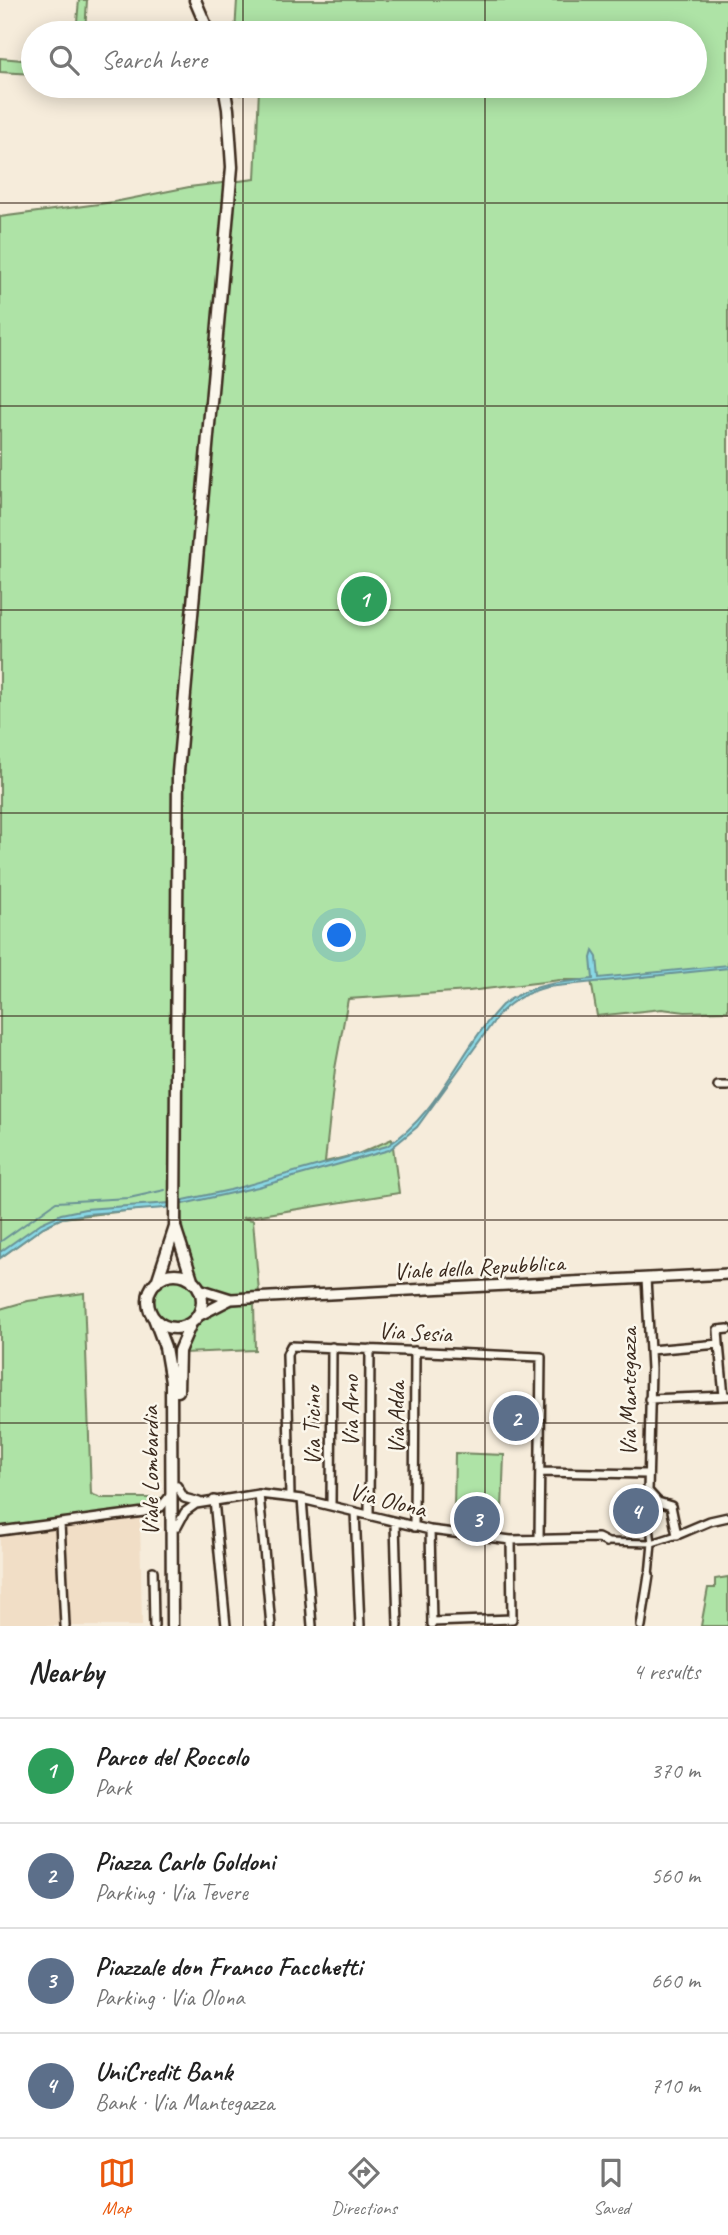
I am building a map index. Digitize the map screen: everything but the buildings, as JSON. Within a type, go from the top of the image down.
[{"type":"main road","points":[[195,0],[204,21]]},
{"type":"main road","points":[[157,1282],[175,1227],[178,772],[232,167],[226,98]]},
{"type":"main road","points":[[175,1227],[196,1285],[202,1302],[194,1319],[178,1328],[165,1326],[155,1318],[150,1310],[149,1300],[151,1290],[157,1282],[165,1276],[175,1275],[185,1276],[196,1285]]},
{"type":"main road","name":"Viale Lombardia","points":[[155,1318],[165,1347],[171,1382],[174,1489],[172,1626]]},
{"type":"main road","name":"Viale Lombardia","points":[[174,1489],[179,1351],[194,1319]]},
{"type":"main road","name":"Viale Lombardia","points":[[174,1524],[177,1626]]},
{"type":"street","points":[[718,1086],[728,1086]]},
{"type":"street","name":"Viale della Repubblica","points":[[231,1299],[728,1274]]},
{"type":"street","name":"Via Mantegazza","points":[[646,1278],[650,1350],[647,1474],[648,1491],[652,1496]]},
{"type":"street","points":[[196,1285],[231,1299]]},
{"type":"street","points":[[194,1319],[231,1299]]},
{"type":"street","points":[[649,1399],[726,1396],[718,1330],[728,1329]]},
{"type":"street","points":[[650,1350],[719,1344]]},
{"type":"street","name":"Via Sesia","points":[[290,1497],[288,1348],[294,1345],[541,1357],[540,1472]]},
{"type":"street","name":"Via Ticino","points":[[331,1347],[331,1506]]},
{"type":"street","name":"Via Arno","points":[[369,1516],[370,1349]]},
{"type":"street","name":"Via Adda","points":[[414,1527],[415,1351]]},
{"type":"street","points":[[539,1540],[540,1472],[647,1474]]},
{"type":"street","points":[[0,1531],[144,1512],[161,1507],[174,1489],[192,1501],[203,1502]]},
{"type":"street","points":[[259,1494],[271,1626]]},
{"type":"street","name":"Via Olona","points":[[203,1502],[259,1494],[290,1497],[430,1530],[511,1540],[598,1538],[606,1542]]},
{"type":"street","points":[[642,1626],[652,1543],[649,1518],[644,1509],[652,1496],[658,1502],[671,1506],[677,1535]]},
{"type":"street","points":[[302,1499],[312,1626]]},
{"type":"street","points":[[214,1500],[226,1626]]},
{"type":"street","points":[[144,1512],[160,1514],[174,1524],[188,1508],[203,1502]]},
{"type":"street","points":[[355,1512],[360,1626]]},
{"type":"street","points":[[606,1542],[652,1543],[728,1517]]},
{"type":"street","points":[[60,1522],[65,1626]]},
{"type":"street","points":[[395,1522],[398,1626]]},
{"type":"street","points":[[430,1530],[432,1624],[512,1619],[511,1540]]},
{"type":"street","name":"Viale Lombardia","points":[[153,1571],[153,1626]]},
{"type":"shaded area","points":[[140,1518],[142,1626],[0,1626],[0,1536]]},
{"type":"green space","points":[[79,0],[87,0],[86,21],[77,21]]},
{"type":"green space","points":[[237,0],[728,0],[728,1011],[685,1012],[662,1009],[597,1016],[591,980],[560,980],[469,991],[348,999],[335,1069],[325,1162],[358,1154],[392,1139],[399,1193],[242,1218],[253,1220],[259,1292],[243,1294],[215,1292],[204,1287],[196,1278],[186,1255],[181,1205],[62,1218],[43,1227],[0,1258],[0,217],[255,179],[259,98],[707,98],[707,21],[236,21]]},
{"type":"green space","points":[[0,58],[21,60],[21,73],[0,72]]},
{"type":"green space","points":[[175,1280],[190,1286],[196,1301],[190,1316],[175,1322],[160,1316],[154,1301],[160,1286]]},
{"type":"green space","points":[[84,1293],[91,1494],[101,1498],[163,1498],[161,1505],[0,1527],[0,1309],[28,1301]]},
{"type":"green space","points":[[254,1302],[255,1350],[183,1353],[195,1329],[209,1314],[228,1306]]},
{"type":"green space","points":[[455,1453],[504,1455],[502,1510],[454,1510]]},
{"type":"green space","points":[[728,1577],[728,1626],[701,1626],[708,1588],[715,1588],[715,1579]]},
{"type":"water","points":[[593,951],[597,957],[599,978],[728,965],[728,968],[547,987],[534,991],[516,1000],[500,1013],[417,1127],[389,1150],[258,1187],[165,1208],[62,1218],[43,1227],[0,1258],[0,1252],[41,1223],[61,1214],[85,1209],[170,1203],[230,1190],[387,1146],[421,1117],[487,1022],[502,1005],[534,988],[593,979]]},
{"type":"waterway","points":[[0,1242],[56,1202],[129,1198],[165,1190]]},
{"type":"place","name":"Parco del Roccolo","points":[[364,599]]},
{"type":"place","name":"Piazza Carlo Goldoni","points":[[516,1418]]},
{"type":"place","name":"UniCredit Bank","points":[[636,1511]]},
{"type":"place","name":"Piazzale don Franco Facchetti","points":[[477,1519]]}]
